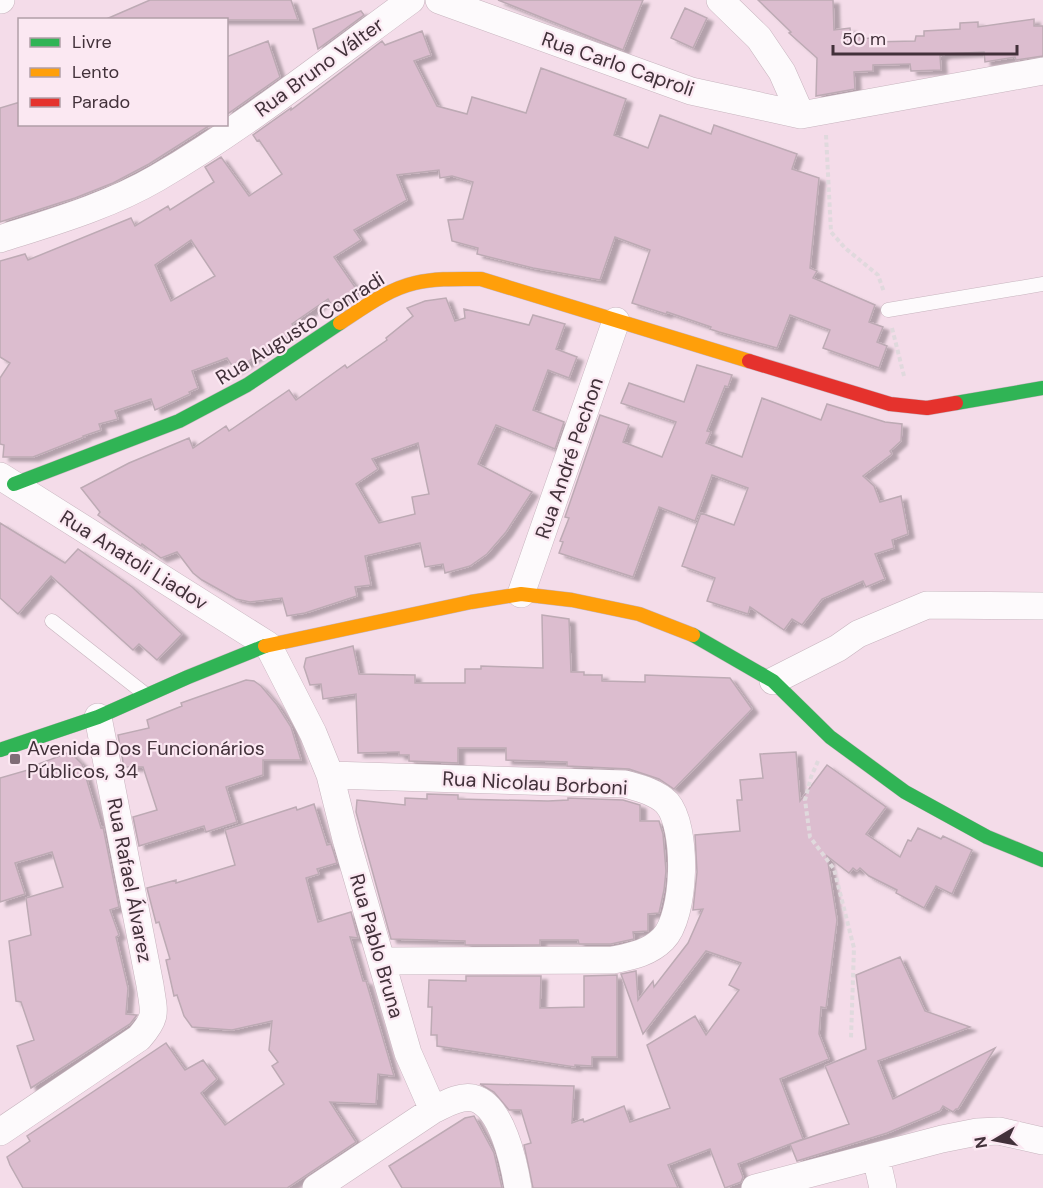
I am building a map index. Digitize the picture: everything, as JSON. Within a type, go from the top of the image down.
[{"type":"street","name":"Rua Bruno Válter","points":[[0,239],[85,211],[155,179],[235,128],[411,0]]},
{"type":"street","name":"Rua Carlo Caproli","points":[[439,0],[691,91],[813,113]]},
{"type":"street","points":[[720,0],[759,38],[813,113],[1043,71]]},
{"type":"street","name":"Rua Augusto Conradi","points":[[7,480],[180,421],[247,386],[378,298],[413,283],[440,279],[481,279],[890,404],[927,408],[1043,388]]},
{"type":"street","name":"Rua André Pechon","points":[[521,594],[616,321]]},
{"type":"street","name":"Rua Anatoli Liadov","points":[[7,480],[268,645]]},
{"type":"street","points":[[0,750],[98,717],[268,645],[471,602],[521,594],[572,600],[639,614],[686,631],[772,681],[830,736],[905,792],[987,837],[1043,860]]},
{"type":"street","points":[[772,681],[837,648],[858,634],[927,605],[1043,606]]},
{"type":"street","name":"Rua Pablo Bruna","points":[[268,645],[313,733],[330,775],[346,839],[408,1053],[433,1110]]},
{"type":"street","name":"Rua Rafael Álvarez","points":[[0,1132],[139,1038],[152,1023],[153,1008],[98,717]]},
{"type":"street","name":"Rua Nicolau Borboni","points":[[330,775],[625,784],[647,790],[667,803],[679,828],[682,876],[677,910],[665,938],[643,954],[614,960],[382,961]]},
{"type":"street","points":[[316,1188],[433,1110],[453,1100],[473,1098],[489,1108],[500,1125],[515,1167],[518,1188]]},
{"type":"street","points":[[755,1188],[977,1132],[999,1131],[1043,1141]]},
{"type":"street","points":[[876,1157],[883,1188]]},
{"type":"lane","points":[[888,310],[1043,284]]},
{"type":"lane","points":[[52,621],[148,696]]},
{"type":"path","points":[[813,113],[831,232],[845,248],[878,275],[911,407]]},
{"type":"path","points":[[830,736],[811,777],[805,800],[810,837],[834,869],[854,948],[851,1038]]},
{"type":"building","points":[[150,0],[291,0],[298,20],[228,20],[228,18],[109,18]]},
{"type":"building","points":[[498,0],[643,0],[623,50]]},
{"type":"building","points":[[758,0],[833,0],[834,30],[850,28],[851,36],[860,36],[860,39],[871,38],[871,42],[915,41],[916,36],[924,36],[924,31],[960,29],[960,23],[978,22],[978,27],[1034,19],[1034,26],[1043,26],[1043,56],[1016,60],[1015,57],[985,62],[984,52],[945,54],[940,56],[941,70],[911,71],[910,64],[873,65],[873,71],[854,72],[855,89],[816,96],[817,58],[789,33],[791,32]]},
{"type":"building","points":[[685,8],[707,18],[693,48],[671,38]]},
{"type":"building","points":[[361,11],[364,15],[318,49],[313,29]]},
{"type":"building","points":[[422,31],[431,55],[414,61],[437,106],[467,114],[472,97],[526,113],[541,68],[626,99],[614,135],[648,148],[660,115],[711,134],[714,125],[797,154],[792,169],[819,178],[810,268],[817,271],[813,278],[875,305],[869,322],[883,327],[877,342],[887,346],[879,368],[823,348],[830,330],[790,315],[777,348],[719,332],[667,312],[666,314],[632,303],[650,250],[615,237],[600,280],[533,268],[477,254],[478,248],[452,241],[448,220],[463,219],[473,182],[452,176],[440,178],[439,170],[397,175],[407,200],[354,230],[361,240],[334,257],[357,290],[332,306],[328,299],[292,324],[296,330],[235,370],[227,358],[192,371],[198,388],[189,392],[190,394],[155,410],[151,399],[115,411],[118,419],[99,424],[101,430],[33,457],[3,457],[4,445],[0,444],[0,378],[10,363],[0,357],[0,261],[25,254],[28,260],[131,218],[135,226],[168,206],[170,210],[214,182],[205,167],[221,157],[249,196],[282,174],[259,140],[257,141],[253,135],[291,108],[291,110],[382,41],[385,45]],"holes":[[[191,240],[215,276],[171,301],[155,265]]]},
{"type":"building","points":[[268,41],[280,77],[228,114],[228,56]]},
{"type":"building","points":[[18,103],[18,126],[209,126],[149,164],[113,183],[0,222],[0,108]]},
{"type":"building","points":[[446,298],[455,321],[465,318],[464,309],[529,325],[533,315],[565,324],[556,349],[577,357],[569,378],[548,370],[533,410],[564,422],[555,449],[496,425],[478,464],[532,492],[506,532],[487,554],[470,566],[445,573],[443,564],[425,567],[420,543],[365,556],[371,585],[355,587],[357,596],[305,613],[287,616],[282,598],[250,602],[236,599],[193,573],[177,552],[161,558],[142,544],[141,546],[98,515],[100,512],[81,488],[129,463],[189,438],[193,448],[226,426],[229,431],[289,390],[296,400],[345,365],[347,368],[387,340],[386,338],[413,316],[407,308],[425,301]],"holes":[[[418,443],[429,494],[412,497],[415,514],[379,523],[356,484],[378,469],[372,459]]]},
{"type":"building","points":[[697,365],[732,375],[728,387],[725,386],[707,431],[711,432],[706,443],[742,457],[762,398],[821,420],[827,404],[885,422],[902,424],[901,441],[890,451],[892,454],[863,476],[874,486],[880,502],[901,496],[908,534],[892,540],[894,548],[875,554],[885,579],[866,587],[863,581],[822,599],[802,625],[792,619],[784,630],[750,607],[748,614],[707,601],[715,578],[682,566],[701,513],[734,525],[748,488],[712,475],[695,521],[659,507],[633,577],[559,553],[563,542],[560,541],[569,518],[565,517],[600,415],[629,425],[623,442],[662,457],[676,422],[621,403],[629,383],[684,402]]},
{"type":"building","points":[[0,523],[65,563],[78,549],[132,587],[182,634],[157,660],[139,644],[133,650],[51,576],[18,614],[0,598]]},
{"type":"building","points":[[542,615],[569,619],[571,672],[602,675],[602,681],[645,682],[645,675],[730,678],[752,709],[674,789],[659,779],[629,769],[567,766],[567,762],[506,760],[506,748],[458,748],[458,763],[409,761],[409,755],[399,755],[399,752],[358,753],[356,694],[323,699],[321,684],[310,685],[304,667],[306,658],[353,646],[359,674],[415,675],[415,683],[465,683],[465,669],[481,669],[481,666],[543,668]]},
{"type":"building","points":[[246,680],[254,681],[261,686],[277,705],[291,727],[301,760],[263,760],[263,775],[226,787],[237,822],[206,832],[204,826],[139,846],[133,817],[157,810],[143,767],[124,767],[118,735],[149,728],[147,720],[182,706],[181,703]]},
{"type":"building","points":[[70,752],[82,764],[101,828],[103,827],[119,907],[110,910],[119,935],[116,937],[128,988],[126,1014],[137,1015],[130,1024],[31,1088],[17,1046],[34,1040],[21,1002],[16,1001],[9,941],[31,935],[26,898],[63,887],[52,852],[15,863],[25,894],[0,902],[0,778],[28,770],[28,768]]},
{"type":"building","points":[[796,752],[800,801],[827,765],[886,807],[866,834],[900,857],[908,840],[911,841],[918,828],[941,839],[943,836],[972,850],[952,894],[936,886],[924,908],[896,893],[897,890],[869,876],[860,868],[857,871],[853,868],[849,873],[827,856],[837,920],[826,1008],[821,1007],[819,1034],[829,1059],[780,1079],[803,1139],[738,1164],[743,1177],[741,1182],[725,1188],[710,1149],[668,1165],[678,1188],[533,1188],[524,1145],[531,1143],[521,1110],[509,1110],[494,1092],[480,1084],[574,1086],[572,1123],[583,1119],[584,1122],[624,1106],[630,1122],[670,1108],[647,1045],[695,1016],[706,1035],[739,990],[729,985],[741,963],[706,951],[643,1034],[621,974],[636,971],[638,1000],[653,981],[654,987],[688,943],[703,909],[693,910],[697,872],[695,835],[740,831],[737,800],[742,800],[740,780],[763,778],[760,754]]},
{"type":"building","points":[[427,794],[458,795],[458,799],[623,800],[640,805],[640,821],[659,821],[663,834],[666,871],[659,913],[648,914],[648,931],[633,932],[634,939],[611,944],[579,944],[578,940],[540,940],[540,945],[465,945],[465,941],[391,939],[356,812],[357,800],[405,805],[405,798],[427,799]]},
{"type":"building","points":[[314,804],[327,845],[331,844],[337,863],[317,869],[319,874],[306,878],[318,922],[351,912],[358,938],[350,937],[363,981],[366,981],[394,1076],[378,1074],[376,1104],[330,1102],[356,1142],[287,1188],[23,1188],[7,1157],[30,1141],[27,1136],[166,1043],[185,1070],[203,1060],[217,1079],[201,1093],[225,1125],[284,1084],[272,1066],[278,1062],[269,1050],[272,1021],[232,1030],[192,1027],[184,1016],[177,995],[174,996],[166,960],[170,959],[159,922],[156,923],[147,888],[176,880],[176,883],[235,865],[225,830],[296,807],[297,810]]},
{"type":"building","points":[[900,957],[925,1011],[970,1027],[878,1061],[893,1099],[995,1048],[958,1109],[953,1112],[943,1106],[940,1111],[887,1133],[797,1161],[790,1144],[849,1124],[825,1066],[866,1049],[856,975]]},
{"type":"building","points":[[617,975],[617,1057],[592,1057],[592,1066],[575,1065],[575,1067],[437,1046],[437,1035],[431,1035],[432,1007],[428,1007],[429,980],[466,981],[466,976],[541,976],[540,1008],[584,1007],[584,976]]},
{"type":"building","points":[[474,1116],[494,1153],[502,1188],[402,1188],[389,1166],[465,1118]]},
{"type":"traffic: fast","points":[[14,484],[179,421],[247,385],[340,323]]},
{"type":"traffic: fast","points":[[956,403],[1043,388]]},
{"type":"traffic: fast","points":[[693,635],[773,681],[830,737],[905,792],[987,837],[1043,860]]},
{"type":"traffic: fast","points":[[0,750],[98,717],[265,646]]},
{"type":"traffic: slow","points":[[340,323],[376,300],[405,286],[432,280],[481,279],[749,361]]},
{"type":"traffic: slow","points":[[265,646],[471,602],[521,594],[572,600],[639,614],[693,635]]},
{"type":"traffic: jam","points":[[749,361],[890,404],[927,408],[956,403]]},
{"type":"place","name":"Avenida Dos Funcionários Públicos, 34","points":[[15,759]]}]
